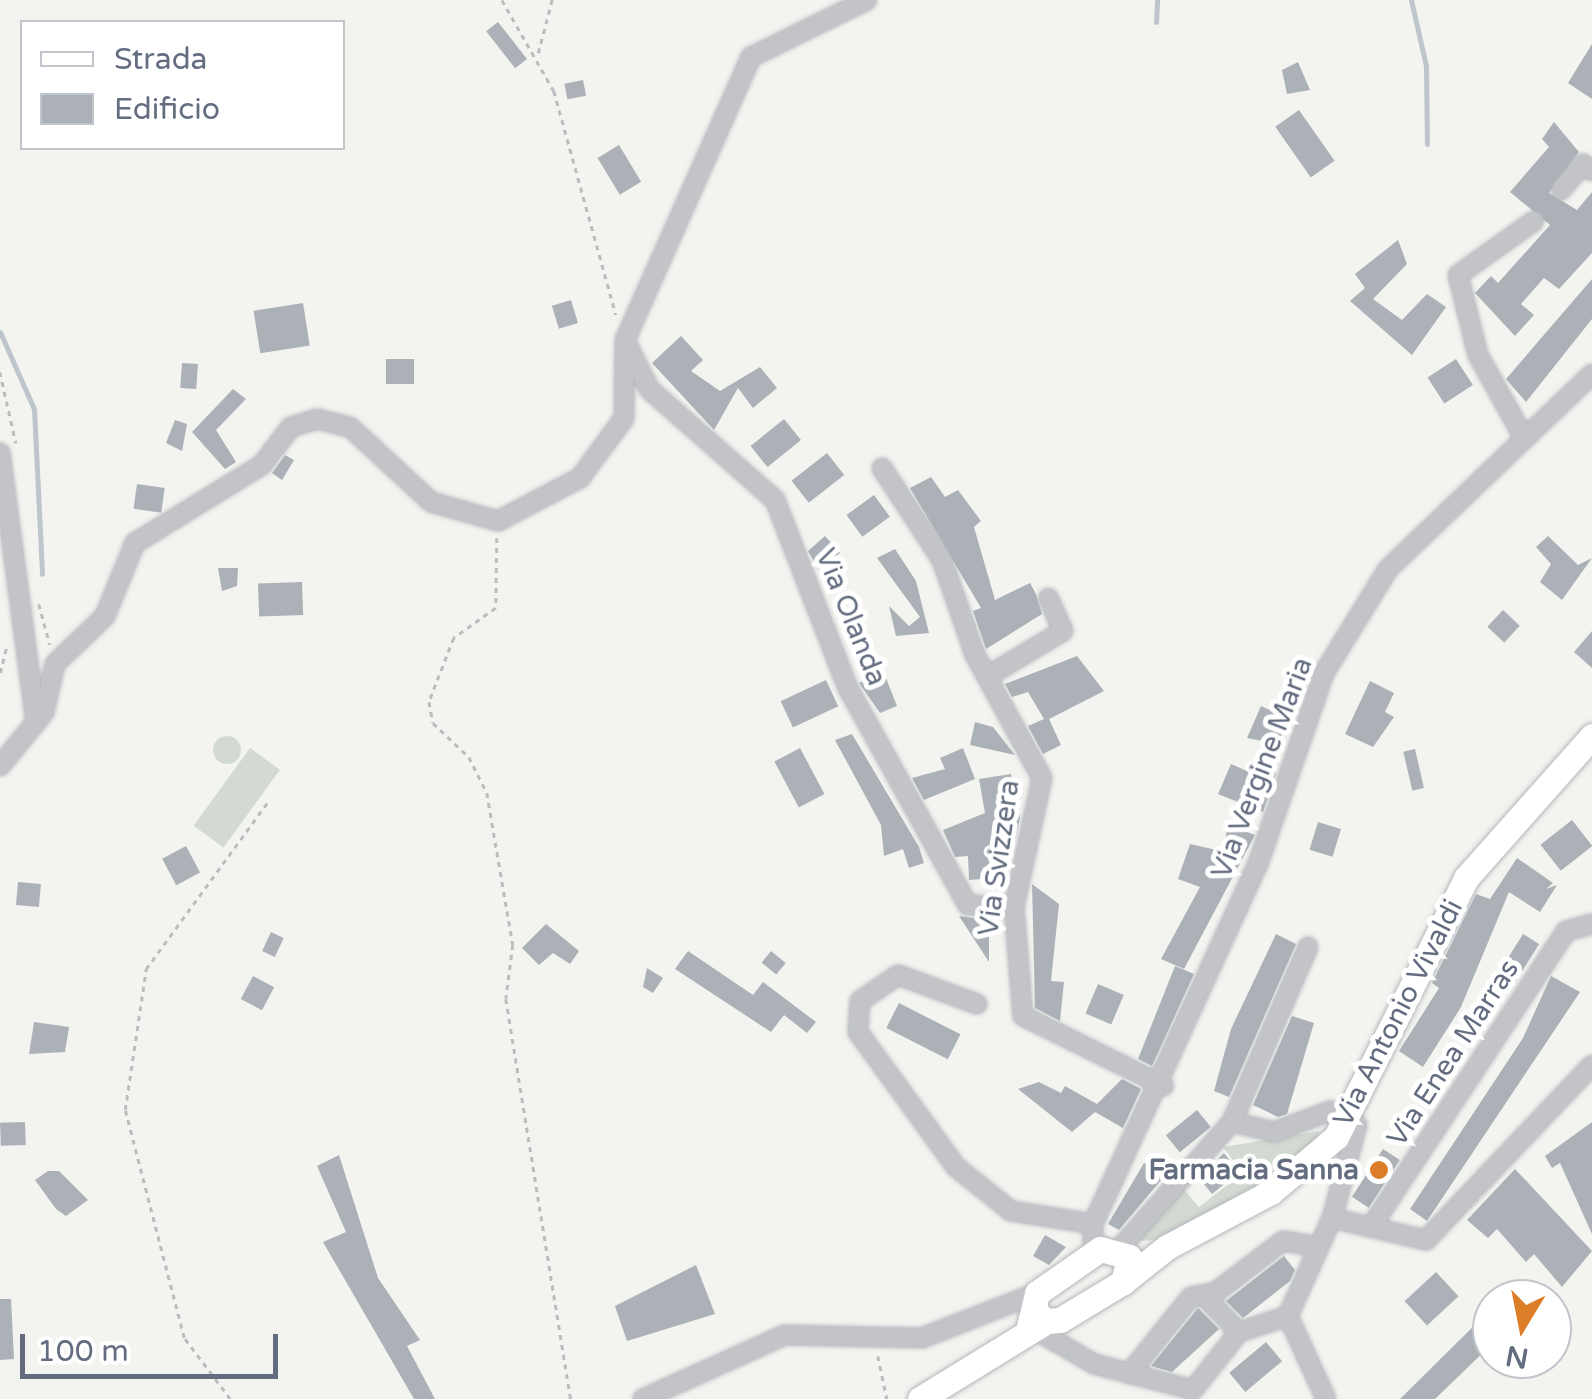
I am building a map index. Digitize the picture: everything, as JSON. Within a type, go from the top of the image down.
[{"type":"main road","name":"Via Antonio Vivaldi","points":[[1045,1313],[1123,1282],[1167,1246],[1272,1192],[1336,1137],[1466,878],[1592,736]]},
{"type":"main road","name":"Via Antonio Vivaldi","points":[[1093,1254],[1167,1246]]},
{"type":"main road","points":[[1122,1249],[1131,1265],[1123,1282]]},
{"type":"main road","points":[[920,1399],[1045,1313],[1093,1254]]},
{"type":"street","points":[[0,766],[36,722],[54,664],[105,616],[135,543],[262,465],[280,433],[304,423],[350,427],[431,502],[498,521],[580,478],[624,418],[625,340],[751,57],[867,0]]},
{"type":"street","points":[[1561,190],[1582,164],[1592,170]]},
{"type":"street","points":[[1523,436],[1478,355],[1458,274],[1534,221]]},
{"type":"street","name":"Via Olanda","points":[[625,340],[649,389],[775,500],[848,688],[968,905],[1014,907]]},
{"type":"street","name":"Via Vergine Maria","points":[[1093,1254],[1094,1224],[1164,1086],[1259,861],[1324,673],[1388,569],[1592,374]]},
{"type":"street","points":[[0,453],[36,722]]},
{"type":"street","name":"Via Svizzera","points":[[882,468],[942,560],[988,676],[1042,778],[1014,907],[1023,1016],[1164,1086]]},
{"type":"street","points":[[988,676],[1063,630],[1048,598]]},
{"type":"street","name":"Via Enea Marras","points":[[1371,1227],[1566,931],[1592,924]]},
{"type":"street","points":[[1122,1249],[1232,1122],[1308,947]]},
{"type":"street","points":[[978,1004],[898,976],[860,1001],[858,1032],[956,1167],[1012,1211],[1094,1224]]},
{"type":"street","points":[[1332,1218],[1426,1240],[1592,1065]]},
{"type":"street","points":[[1045,1313],[1071,1347],[1129,1374],[1193,1390],[1239,1332],[1288,1316],[1332,1218],[1359,1137],[1346,1117],[1330,1111],[1274,1132],[1232,1122]]},
{"type":"street","points":[[1129,1374],[1191,1297],[1203,1295],[1283,1241],[1319,1247]]},
{"type":"street","points":[[1203,1295],[1239,1332]]},
{"type":"street","points":[[643,1399],[785,1335],[922,1338],[1045,1313]]},
{"type":"street","points":[[1045,1313],[1071,1347]]},
{"type":"street","points":[[1288,1316],[1326,1399]]},
{"type":"path","points":[[502,0],[538,54],[625,340]]},
{"type":"path","points":[[538,54],[552,0]]},
{"type":"path","points":[[498,521],[496,608],[454,638],[430,702],[433,723],[468,758],[487,793],[512,945],[506,999],[571,1399]]},
{"type":"path","points":[[230,1399],[184,1338],[125,1110],[146,968],[268,802]]},
{"type":"path","points":[[859,1337],[876,1352],[887,1399]]},
{"type":"shaded area","points":[[227,736],[237,740],[241,750],[237,760],[227,764],[217,760],[213,750],[217,740]]},
{"type":"shaded area","points":[[250,748],[280,770],[224,847],[194,826]]},
{"type":"shaded area","points":[[1319,1131],[1318,1148],[1176,1239],[1137,1241],[1180,1185],[1199,1207],[1243,1173],[1223,1147]]},
{"type":"building","points":[[498,22],[527,59],[515,68],[486,31]]},
{"type":"building","points":[[1592,44],[1592,99],[1568,83]]},
{"type":"building","points":[[1298,62],[1310,90],[1287,94],[1282,70]]},
{"type":"building","points":[[583,80],[586,96],[567,99],[564,84]]},
{"type":"building","points":[[1299,110],[1335,161],[1311,177],[1275,127]]},
{"type":"building","points":[[1554,122],[1579,152],[1549,193],[1577,210],[1592,192],[1592,253],[1559,289],[1544,278],[1521,304],[1534,315],[1515,336],[1475,293],[1491,276],[1498,283],[1550,225],[1510,192],[1549,147],[1542,139]]},
{"type":"building","points":[[619,145],[641,182],[620,195],[598,158]]},
{"type":"building","points":[[1398,240],[1407,264],[1373,299],[1402,320],[1427,294],[1446,307],[1412,355],[1350,301],[1365,288],[1355,274]]},
{"type":"building","points":[[1592,279],[1592,319],[1526,402],[1506,379]]},
{"type":"building","points":[[571,300],[578,323],[559,329],[552,306]]},
{"type":"building","points":[[303,303],[310,345],[260,353],[254,311]]},
{"type":"building","points":[[681,336],[703,360],[691,371],[720,391],[760,367],[777,388],[753,408],[738,388],[714,430],[652,363]]},
{"type":"building","points":[[386,359],[414,359],[414,384],[386,384]]},
{"type":"building","points":[[1456,359],[1473,385],[1444,404],[1427,378]]},
{"type":"building","points":[[182,363],[198,364],[196,389],[180,388]]},
{"type":"building","points":[[233,389],[246,399],[216,430],[236,462],[225,469],[192,432]]},
{"type":"building","points":[[784,419],[801,440],[768,467],[751,446]]},
{"type":"building","points":[[175,420],[187,424],[182,451],[166,443]]},
{"type":"building","points":[[827,453],[844,475],[809,503],[792,481]]},
{"type":"building","points":[[285,455],[294,460],[282,480],[272,473]]},
{"type":"building","points":[[931,477],[945,497],[958,490],[981,521],[974,527],[995,600],[1030,583],[1036,594],[1042,614],[986,649],[973,611],[981,608],[910,488]]},
{"type":"building","points":[[137,484],[165,488],[161,513],[134,509]]},
{"type":"building","points":[[874,495],[890,517],[862,537],[846,515]]},
{"type":"building","points":[[825,536],[840,553],[818,569],[808,551]]},
{"type":"building","points":[[1548,536],[1578,565],[1592,558],[1562,600],[1540,582],[1551,564],[1536,547]]},
{"type":"building","points":[[895,549],[916,581],[929,633],[896,636],[889,606],[909,626],[920,617],[877,558]]},
{"type":"building","points":[[218,568],[238,568],[237,586],[222,591]]},
{"type":"building","points":[[302,582],[303,615],[259,617],[258,584]]},
{"type":"building","points":[[1503,610],[1520,626],[1504,643],[1487,627]]},
{"type":"building","points":[[1592,631],[1592,668],[1574,652]]},
{"type":"building","points":[[1077,656],[1104,691],[1049,719],[1061,745],[1043,754],[1028,726],[1044,719],[1028,692],[1012,697],[1005,684]]},
{"type":"building","points":[[884,673],[897,706],[880,713],[859,683]]},
{"type":"building","points":[[826,680],[838,706],[793,727],[781,701]]},
{"type":"building","points":[[1370,681],[1394,693],[1385,712],[1394,717],[1373,747],[1345,734]]},
{"type":"building","points":[[1261,706],[1289,719],[1278,744],[1247,738]]},
{"type":"building","points":[[975,722],[993,727],[1015,755],[970,745]]},
{"type":"building","points":[[852,734],[919,847],[924,863],[909,868],[903,849],[884,856],[881,825],[835,740]]},
{"type":"building","points":[[800,748],[824,794],[799,808],[774,762]]},
{"type":"building","points":[[963,748],[975,779],[924,800],[912,778],[945,769],[940,758]]},
{"type":"building","points":[[1415,749],[1424,788],[1412,791],[1403,752]]},
{"type":"building","points":[[1251,762],[1276,773],[1263,812],[1218,794],[1231,764],[1247,771]]},
{"type":"building","points":[[1011,774],[1020,818],[1013,852],[995,847],[996,878],[969,880],[968,856],[955,857],[943,830],[985,813],[979,779]]},
{"type":"building","points":[[1572,820],[1592,846],[1561,871],[1540,845]]},
{"type":"building","points":[[1318,822],[1341,829],[1332,857],[1310,850]]},
{"type":"building","points":[[1229,825],[1255,835],[1184,969],[1161,959],[1200,887],[1178,879],[1190,844],[1221,851]]},
{"type":"building","points":[[186,846],[200,872],[176,885],[162,859]]},
{"type":"building","points":[[1517,858],[1553,883],[1546,889],[1557,885],[1540,912],[1509,892],[1461,1007],[1423,1067],[1399,1051],[1439,988],[1432,983],[1476,894],[1490,899]]},
{"type":"building","points":[[18,882],[41,884],[39,907],[16,905]]},
{"type":"building","points":[[1032,884],[1059,904],[1051,981],[1064,982],[1060,1021],[1035,1008]]},
{"type":"building","points":[[959,916],[974,918],[989,937],[989,962]]},
{"type":"building","points":[[546,924],[579,951],[570,964],[553,953],[539,965],[522,948]]},
{"type":"building","points":[[271,932],[284,938],[275,957],[262,951]]},
{"type":"building","points":[[1276,934],[1296,944],[1229,1097],[1214,1091],[1231,1029]]},
{"type":"building","points":[[1523,934],[1539,944],[1514,984],[1498,974]]},
{"type":"building","points":[[688,951],[753,995],[763,982],[816,1022],[807,1033],[784,1015],[771,1032],[675,969]]},
{"type":"building","points":[[771,951],[786,963],[776,975],[762,963]]},
{"type":"building","points":[[1175,966],[1194,974],[1152,1066],[1138,1059]]},
{"type":"building","points":[[647,968],[663,978],[653,993],[643,987]]},
{"type":"building","points":[[253,976],[274,987],[262,1010],[241,999]]},
{"type":"building","points":[[1551,976],[1580,992],[1427,1221],[1410,1209],[1523,1038]]},
{"type":"building","points":[[1098,984],[1124,995],[1111,1024],[1085,1013]]},
{"type":"building","points":[[899,1003],[960,1034],[948,1059],[886,1028]]},
{"type":"building","points":[[1292,1016],[1314,1023],[1287,1114],[1278,1117],[1253,1105]]},
{"type":"building","points":[[34,1022],[69,1027],[65,1052],[29,1054]]},
{"type":"building","points":[[1122,1079],[1141,1089],[1123,1128],[1095,1112],[1072,1132],[1018,1089],[1039,1082],[1061,1093],[1065,1086],[1097,1104]]},
{"type":"building","points":[[1197,1110],[1211,1127],[1180,1152],[1166,1135]]},
{"type":"building","points":[[25,1122],[26,1145],[1,1146],[0,1123]]},
{"type":"building","points":[[1592,1122],[1592,1234],[1560,1163],[1552,1168],[1545,1156]]},
{"type":"building","points":[[1383,1149],[1400,1160],[1369,1208],[1352,1197]]},
{"type":"building","points":[[1224,1153],[1239,1172],[1212,1194],[1199,1178]]},
{"type":"building","points":[[339,1155],[378,1278],[420,1340],[407,1346],[435,1399],[414,1399],[323,1242],[346,1232],[317,1166]]},
{"type":"building","points":[[1144,1163],[1167,1173],[1119,1230],[1108,1224]]},
{"type":"building","points":[[1515,1169],[1592,1251],[1569,1279],[1555,1279],[1534,1254],[1526,1262],[1497,1229],[1488,1238],[1467,1220]]},
{"type":"building","points":[[48,1171],[59,1171],[88,1200],[66,1216],[56,1209],[35,1180]]},
{"type":"building","points":[[1045,1235],[1066,1247],[1049,1265],[1033,1256]]},
{"type":"building","points":[[1284,1256],[1295,1270],[1290,1281],[1243,1318],[1226,1301]]},
{"type":"building","points":[[696,1265],[715,1314],[627,1341],[615,1306]]},
{"type":"building","points":[[1436,1272],[1459,1296],[1427,1325],[1405,1301]]},
{"type":"building","points":[[0,1299],[11,1299],[14,1359],[0,1360]]},
{"type":"building","points":[[1198,1308],[1219,1329],[1172,1372],[1151,1366]]},
{"type":"building","points":[[1472,1328],[1472,1363],[1435,1399],[1400,1399]]},
{"type":"building","points":[[1266,1342],[1282,1361],[1245,1392],[1229,1373]]},
{"type":"waterway","points":[[1156,22],[1157,0]]},
{"type":"waterway","points":[[1411,0],[1426,66],[1427,144]]},
{"type":"waterway","points":[[0,332],[34,409],[42,574]]},
{"type":"place","name":"Farmacia Sanna","points":[[1379,1170]]}]
